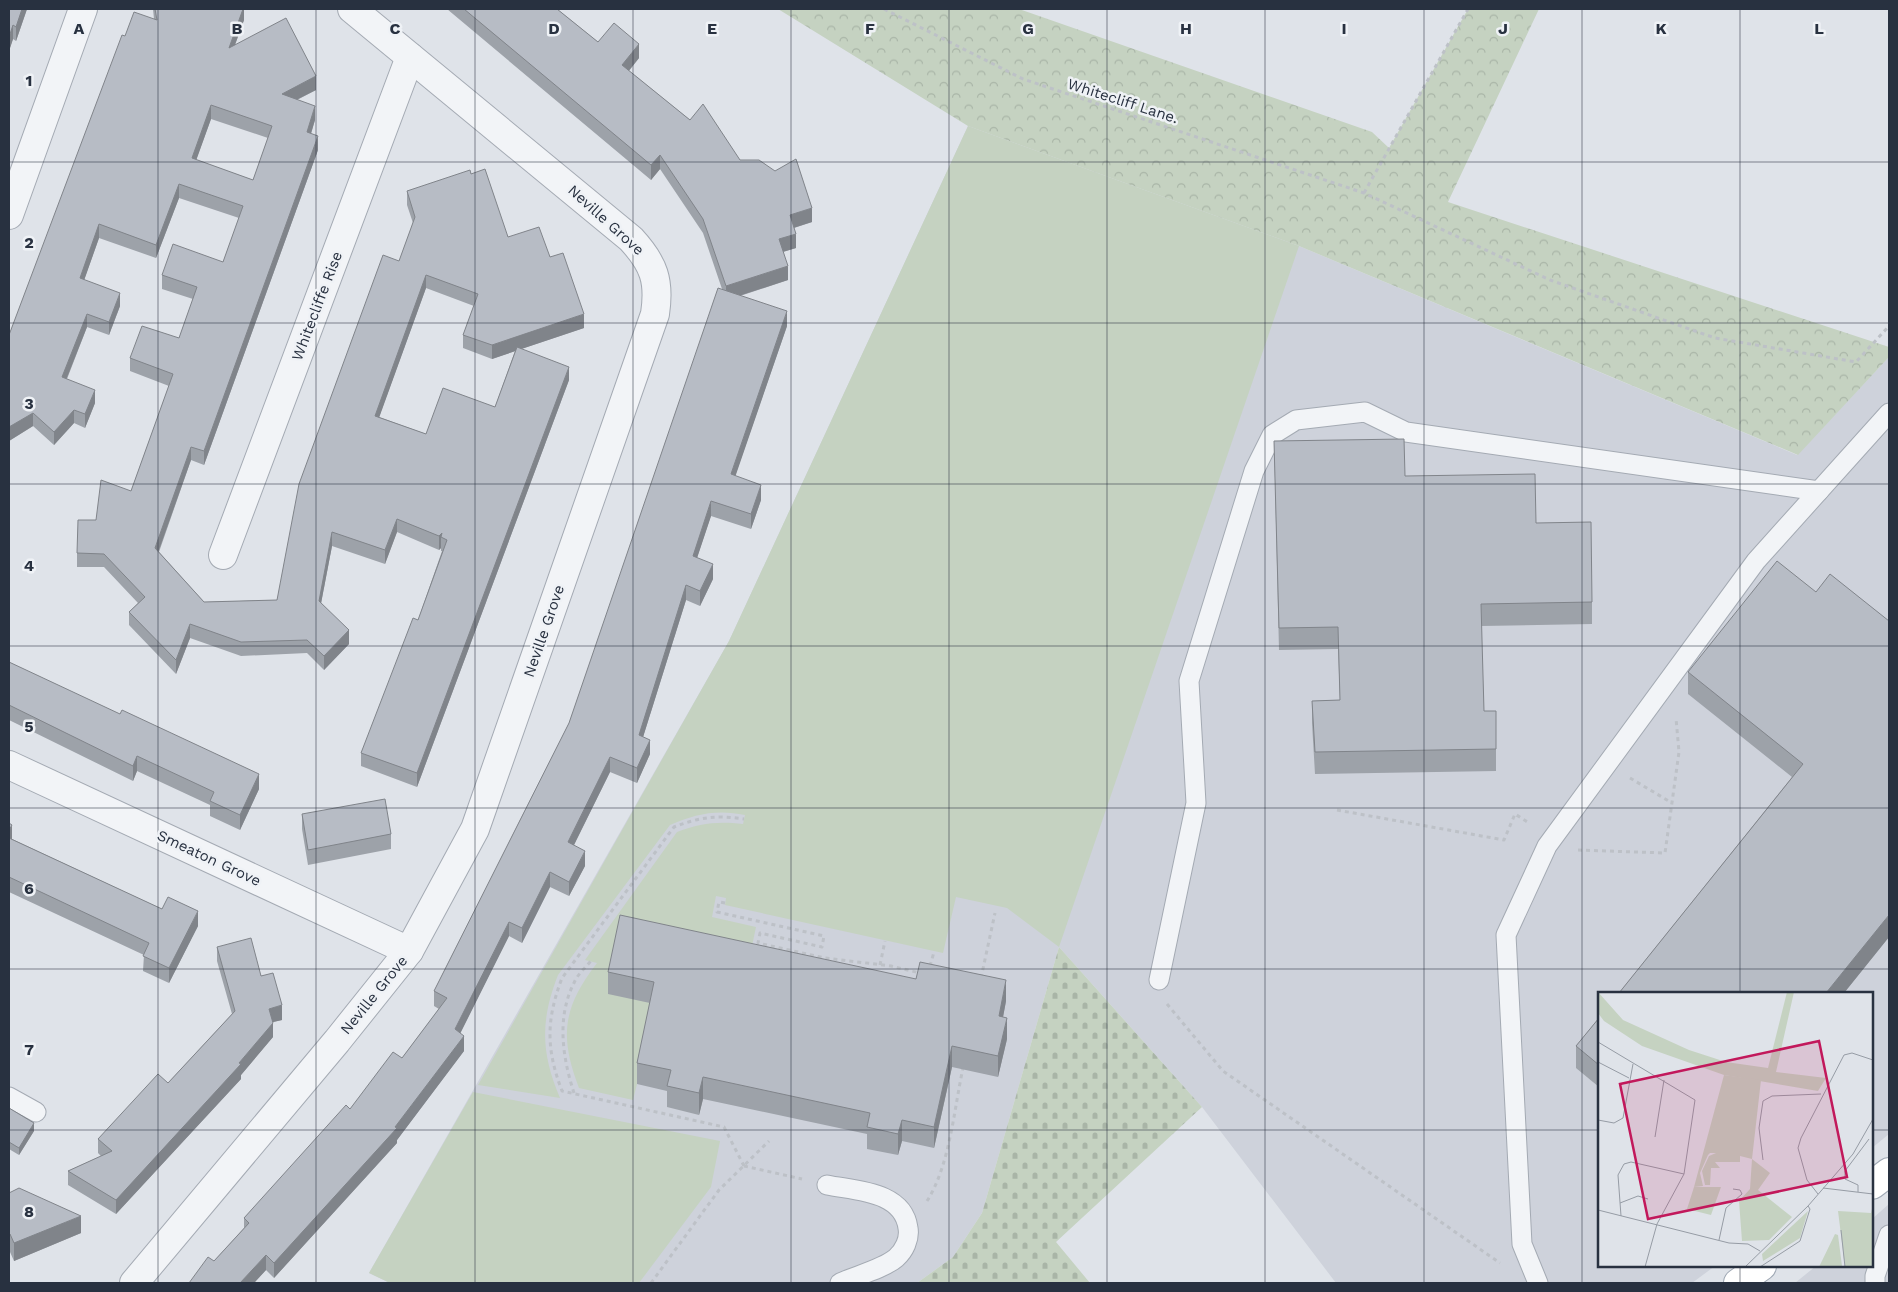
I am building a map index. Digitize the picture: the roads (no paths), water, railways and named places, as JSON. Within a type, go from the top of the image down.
[{"type":"main road","points":[[1873,1184],[1889,1172]]},
{"type":"main road","points":[[1738,1283],[1761,1267]]},
{"type":"street","points":[[9,215],[83,9]]},
{"type":"street","name":"Neville Grove","points":[[134,1283],[337,1041],[409,951],[474,829],[655,314],[658,294],[652,267],[646,254],[632,239],[352,9]]},
{"type":"street","name":"Whitecliffe Rise","points":[[223,555],[410,57]]},
{"type":"street","name":"Smeaton Grove","points":[[9,764],[409,951]]},
{"type":"lane","points":[[1158,980],[1196,803],[1188,681],[1254,471],[1272,435],[1296,420],[1365,412],[1406,432],[1819,491]]},
{"type":"lane","points":[[1538,1283],[1522,1244],[1506,935],[1547,846],[1756,561],[1889,413]]},
{"type":"lane","points":[[9,1097],[36,1112]]},
{"type":"lane","points":[[827,1185],[886,1198],[895,1203],[907,1221],[907,1242],[894,1260],[840,1283]]},
{"type":"lane","points":[[1876,1283],[1875,1276],[1889,1235]]}]
